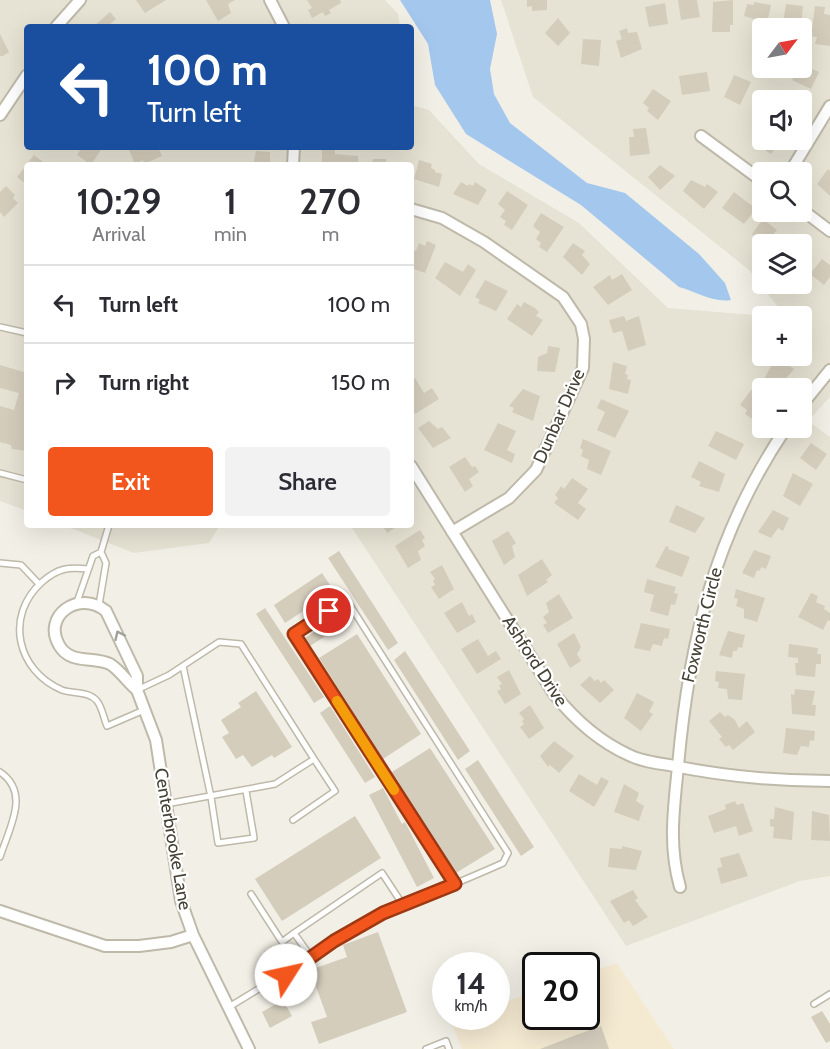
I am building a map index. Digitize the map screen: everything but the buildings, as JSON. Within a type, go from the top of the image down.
[{"type":"street","points":[[59,24],[80,0]]},
{"type":"street","points":[[270,0],[282,24]]},
{"type":"street","points":[[0,115],[24,79]]},
{"type":"street","points":[[796,162],[830,106]]},
{"type":"street","points":[[701,136],[752,174]]},
{"type":"street","name":"Dunbar Drive","points":[[414,209],[442,218],[484,242],[563,297],[580,324],[584,339],[583,368],[536,470],[509,498],[452,532]]},
{"type":"street","points":[[812,217],[830,231]]},
{"type":"street","points":[[812,392],[830,370]]},
{"type":"street","name":"Foxworth Circle","points":[[680,887],[671,845],[692,654],[711,579],[751,486],[780,438]]},
{"type":"street","name":"Ashford Drive","points":[[414,471],[554,694],[572,716],[592,734],[628,755],[678,767],[765,779],[830,782]]},
{"type":"street","points":[[77,602],[99,605]]},
{"type":"street","name":"Centerbrooke Lane","points":[[77,602],[59,617],[56,636],[59,646],[76,659],[109,664],[137,690],[156,740],[181,901],[193,935],[249,1049]]},
{"type":"street","name":"Centerbrooke Lane","points":[[99,605],[111,619],[122,642],[137,676],[137,690]]},
{"type":"street","points":[[0,911],[105,946],[139,946],[171,942],[193,935]]},
{"type":"lane","points":[[0,327],[24,332]]},
{"type":"lane","points":[[0,473],[24,479]]},
{"type":"lane","points":[[99,605],[106,563],[101,552],[108,528]]},
{"type":"lane","points":[[77,602],[93,556],[101,552]]},
{"type":"lane","points":[[0,563],[21,565],[39,584]]},
{"type":"lane","points":[[88,569],[67,567],[55,572],[39,584],[27,600],[20,621],[19,638],[27,663],[41,678],[64,690],[89,695],[96,700],[107,726],[146,710]]},
{"type":"lane","points":[[229,1007],[383,913],[455,884],[503,863],[508,854],[346,599],[294,634],[455,884]]},
{"type":"lane","points":[[137,690],[183,666],[219,642],[241,644],[335,791],[293,820]]},
{"type":"lane","points":[[183,666],[212,797],[218,843],[254,838],[246,791]]},
{"type":"lane","points":[[166,804],[275,784],[314,759]]},
{"type":"lane","points":[[0,772],[16,787],[17,804],[0,857]]},
{"type":"lane","points":[[251,894],[282,942],[382,873],[403,904]]},
{"type":"lane","points":[[294,933],[311,957]]},
{"type":"lane","points":[[814,1004],[830,994]]},
{"type":"lane","points":[[426,1049],[446,1041],[449,1049]]},
{"type":"shaded area","points":[[0,0],[385,0],[398,14],[400,24],[24,24],[24,150],[414,150],[414,106],[429,110],[479,164],[579,223],[668,308],[752,315],[752,366],[812,366],[812,306],[777,306],[768,294],[812,294],[812,234],[752,234],[752,274],[533,97],[501,0],[830,0],[830,397],[812,417],[812,378],[752,378],[752,438],[812,438],[812,424],[830,437],[830,876],[800,881],[626,946],[352,528],[414,528],[414,162],[24,162],[24,510],[0,501]]},
{"type":"shaded area","points":[[71,528],[218,528],[209,543],[134,553]]},
{"type":"shaded area","points":[[617,963],[674,1049],[462,1049],[455,1030],[510,1030],[510,1000],[522,996],[522,1030],[600,1030],[600,969]]},
{"type":"water","points":[[400,0],[490,0],[497,34],[490,69],[494,94],[510,123],[587,183],[625,193],[699,254],[725,283],[731,300],[712,299],[679,287],[581,205],[466,134],[435,85],[428,44]]},
{"type":"slow traffic","points":[[337,701],[394,790]]},
{"type":"route","points":[[286,975],[334,941],[383,913],[455,884],[294,634],[329,611]]}]
